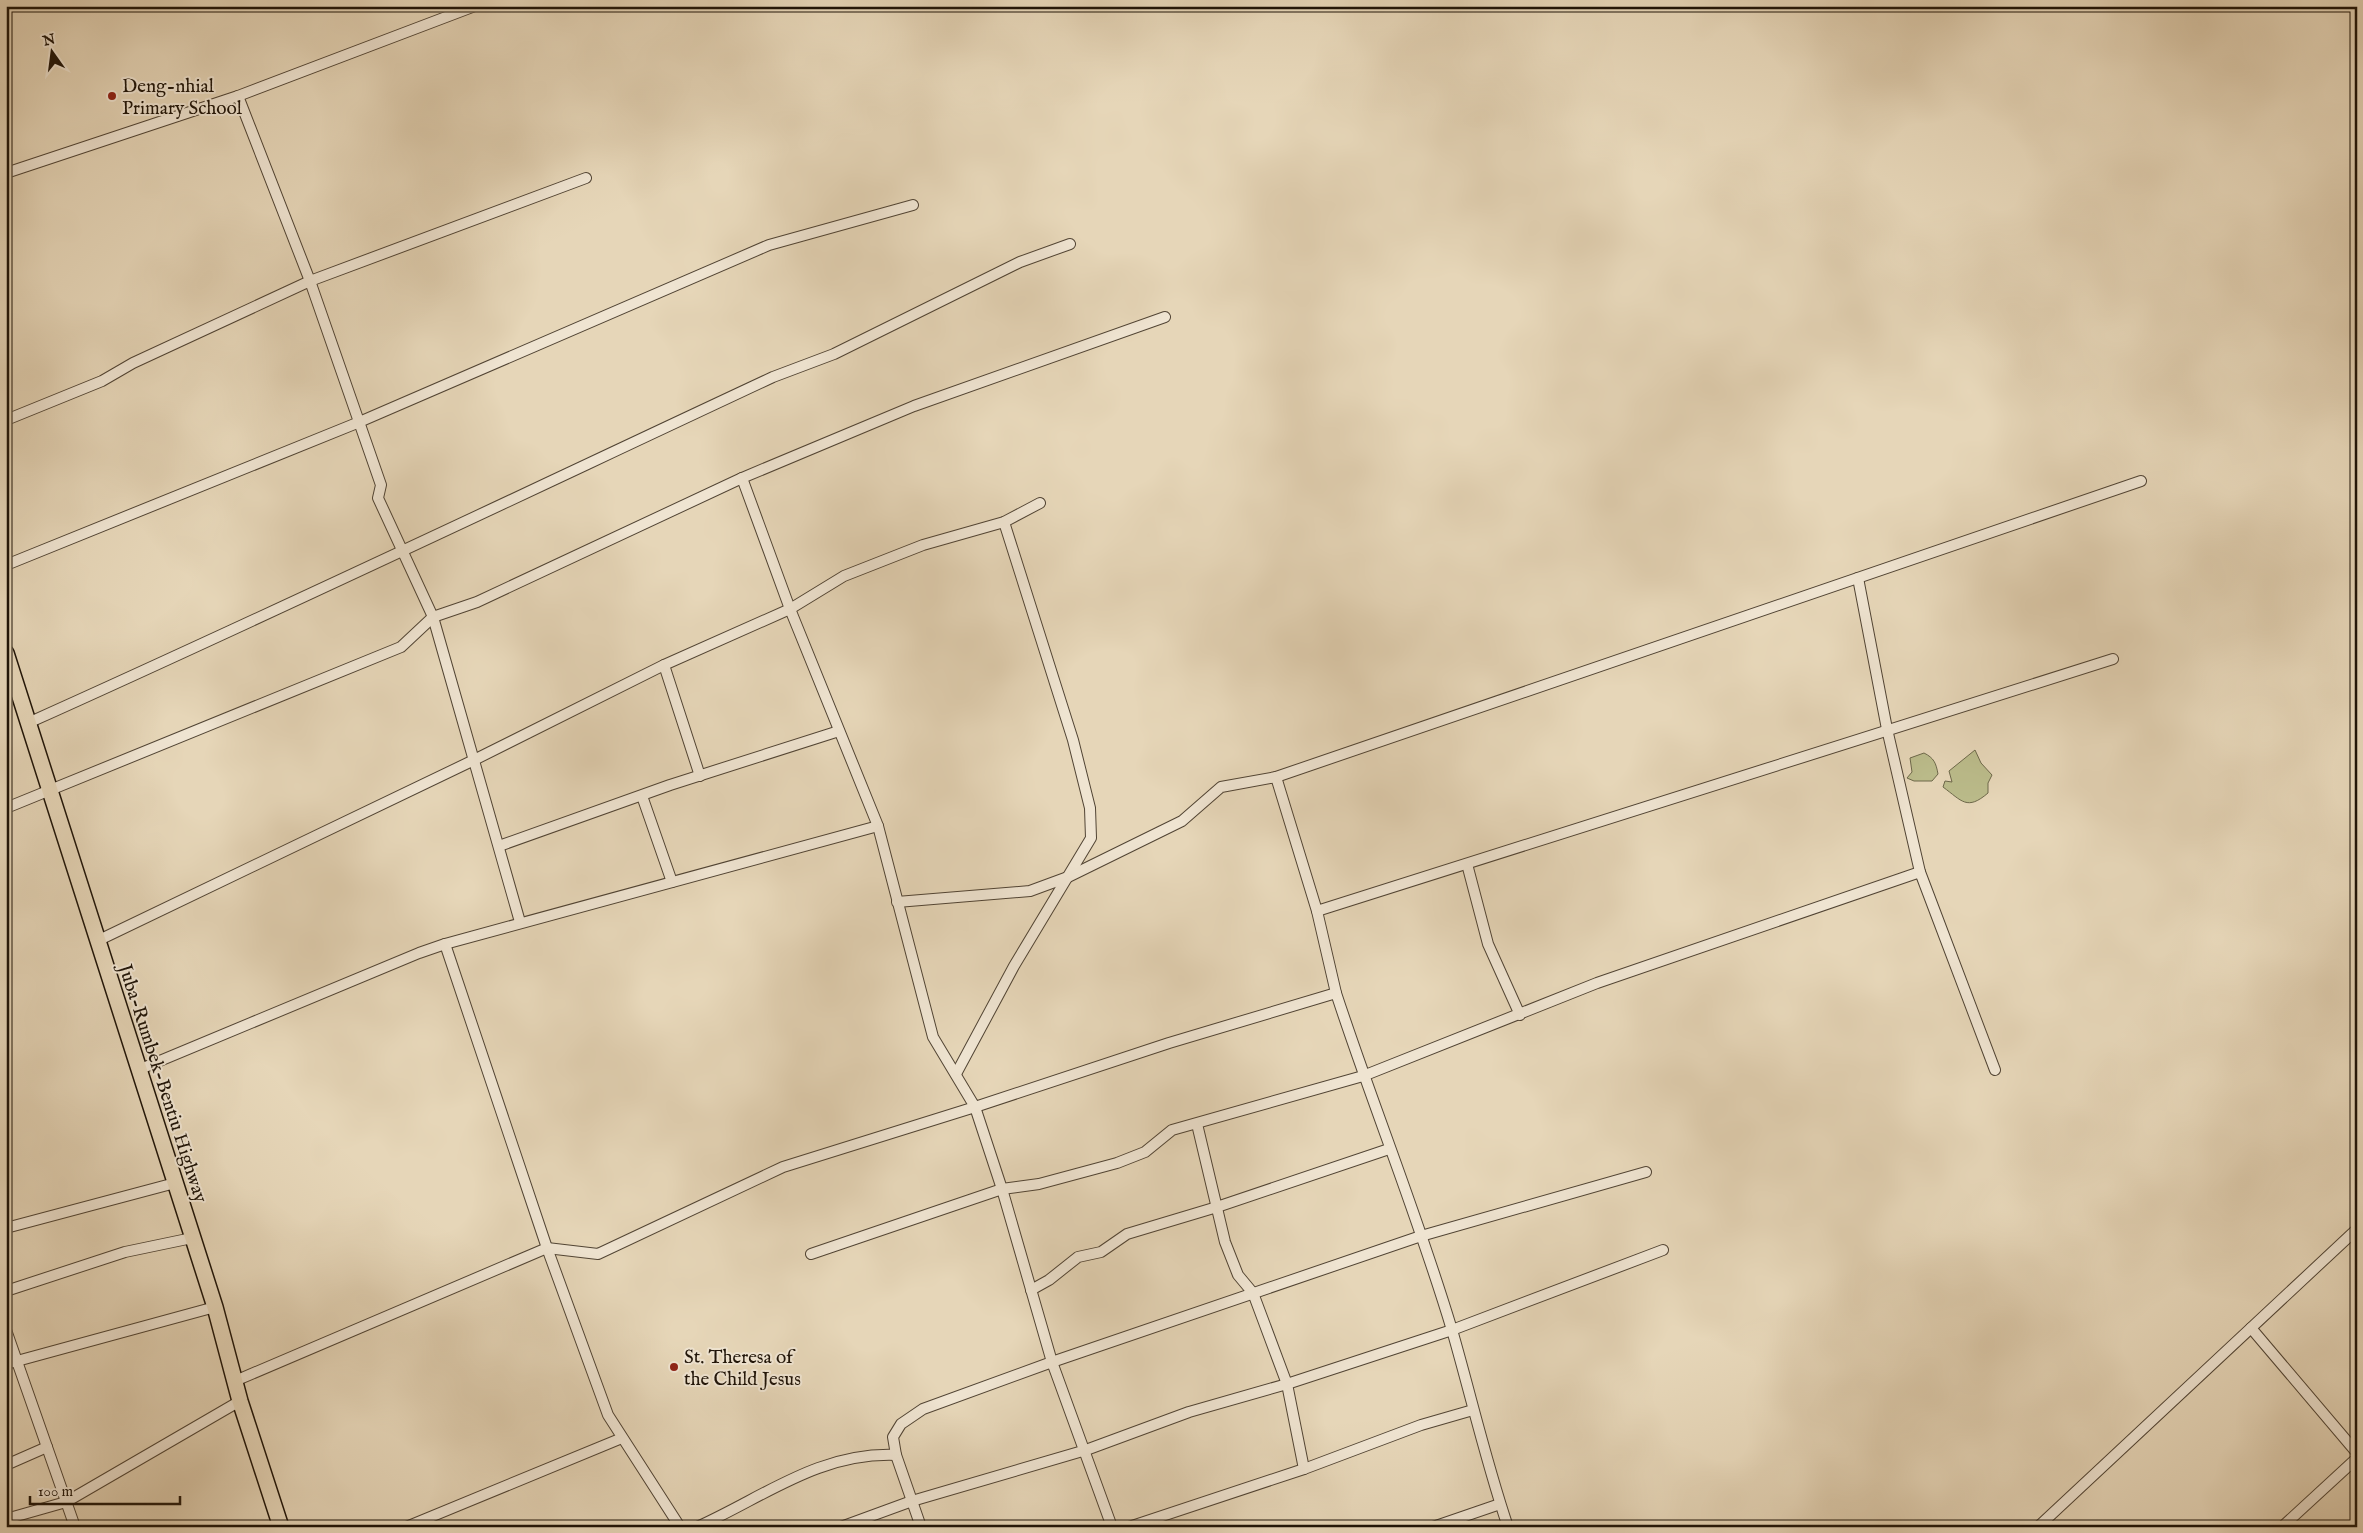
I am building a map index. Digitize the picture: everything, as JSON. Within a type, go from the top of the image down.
[{"type":"main road","name":"Juba-Rumbek-Bentiu Highway","points":[[6,653],[48,790],[215,1307],[240,1401],[281,1527]]},
{"type":"street","points":[[6,173],[238,96],[475,6]]},
{"type":"street","points":[[238,96],[310,281],[357,423],[381,485],[378,498],[433,617],[520,922]]},
{"type":"street","points":[[6,420],[102,381],[133,363],[310,281],[586,178]]},
{"type":"street","points":[[6,565],[357,423],[769,245],[914,205]]},
{"type":"street","points":[[28,723],[210,642],[401,550],[773,377],[834,354],[1020,262],[1070,244]]},
{"type":"street","points":[[6,808],[401,647],[433,617],[477,602],[742,478],[914,406],[1165,318]]},
{"type":"street","points":[[742,478],[790,609],[878,826],[933,1037],[976,1107],[1052,1362],[1086,1450],[1112,1527]]},
{"type":"street","points":[[897,902],[1030,891],[1068,877],[1182,821],[1221,788],[1276,777],[2141,481]]},
{"type":"street","points":[[98,941],[474,760],[664,664],[790,609],[844,576],[923,545],[1004,522],[1040,503]]},
{"type":"street","points":[[956,1074],[1014,966],[1091,838],[1090,808],[1073,740],[1004,522]]},
{"type":"street","points":[[1858,578],[1887,729],[1920,872],[1995,1070]]},
{"type":"street","points":[[1317,911],[2113,659]]},
{"type":"street","points":[[664,664],[700,776]]},
{"type":"street","points":[[499,846],[700,776],[839,731]]},
{"type":"street","points":[[1276,777],[1317,911],[1336,993],[1363,1076],[1422,1236],[1452,1330],[1473,1410],[1508,1527]]},
{"type":"street","points":[[642,796],[672,882]]},
{"type":"street","points":[[138,1070],[401,960],[445,944],[520,922],[878,826]]},
{"type":"street","points":[[1467,864],[1488,944],[1520,1015]]},
{"type":"street","points":[[811,1254],[1002,1189],[1039,1184],[1117,1163],[1145,1152],[1172,1130],[1363,1076],[1520,1015],[1596,983],[1920,872]]},
{"type":"street","points":[[445,944],[547,1248],[608,1415],[680,1527]]},
{"type":"street","points":[[235,1381],[547,1248],[598,1254],[783,1167],[976,1107],[1169,1043],[1336,993]]},
{"type":"street","points":[[1197,1124],[1225,1242],[1238,1275],[1254,1293],[1287,1384],[1304,1469]]},
{"type":"street","points":[[1031,1290],[1078,1257],[1101,1252],[1127,1234],[1216,1207],[1389,1149]]},
{"type":"street","points":[[921,1527],[896,1455],[893,1437],[901,1424],[923,1410],[1052,1362],[1422,1236],[1646,1172]]},
{"type":"street","points":[[6,1228],[175,1183]]},
{"type":"street","points":[[2038,1527],[2357,1229]]},
{"type":"street","points":[[6,1291],[124,1252],[192,1238]]},
{"type":"street","points":[[841,1527],[912,1501],[1086,1450],[1189,1412],[1287,1384],[1452,1330],[1663,1250]]},
{"type":"street","points":[[6,1364],[215,1307]]},
{"type":"street","points":[[2251,1328],[2357,1453]]},
{"type":"street","points":[[6,1330],[75,1527]]},
{"type":"street","points":[[6,1519],[66,1502],[240,1401]]},
{"type":"street","points":[[1129,1527],[1304,1469],[1421,1425],[1473,1410]]},
{"type":"street","points":[[406,1527],[622,1438]]},
{"type":"street","points":[[6,1465],[47,1447]]},
{"type":"street","points":[[697,1527],[816,1468],[843,1459],[871,1454],[896,1455]]},
{"type":"street","points":[[2282,1527],[2357,1458]]},
{"type":"street","points":[[1433,1527],[1500,1504]]},
{"type":"green space","points":[[1975,750],[1981,763],[1992,775],[1988,783],[1988,793],[1975,802],[1970,803],[1960,800],[1943,787],[1945,781],[1952,782],[1949,771]]},
{"type":"green space","points":[[1924,753],[1934,761],[1938,774],[1932,781],[1914,781],[1907,778],[1912,772],[1910,758]]},
{"type":"place","name":"Deng-nhial Primary School","points":[[112,96]]},
{"type":"place","name":"St. Theresa of the Child Jesus","points":[[674,1367]]}]
